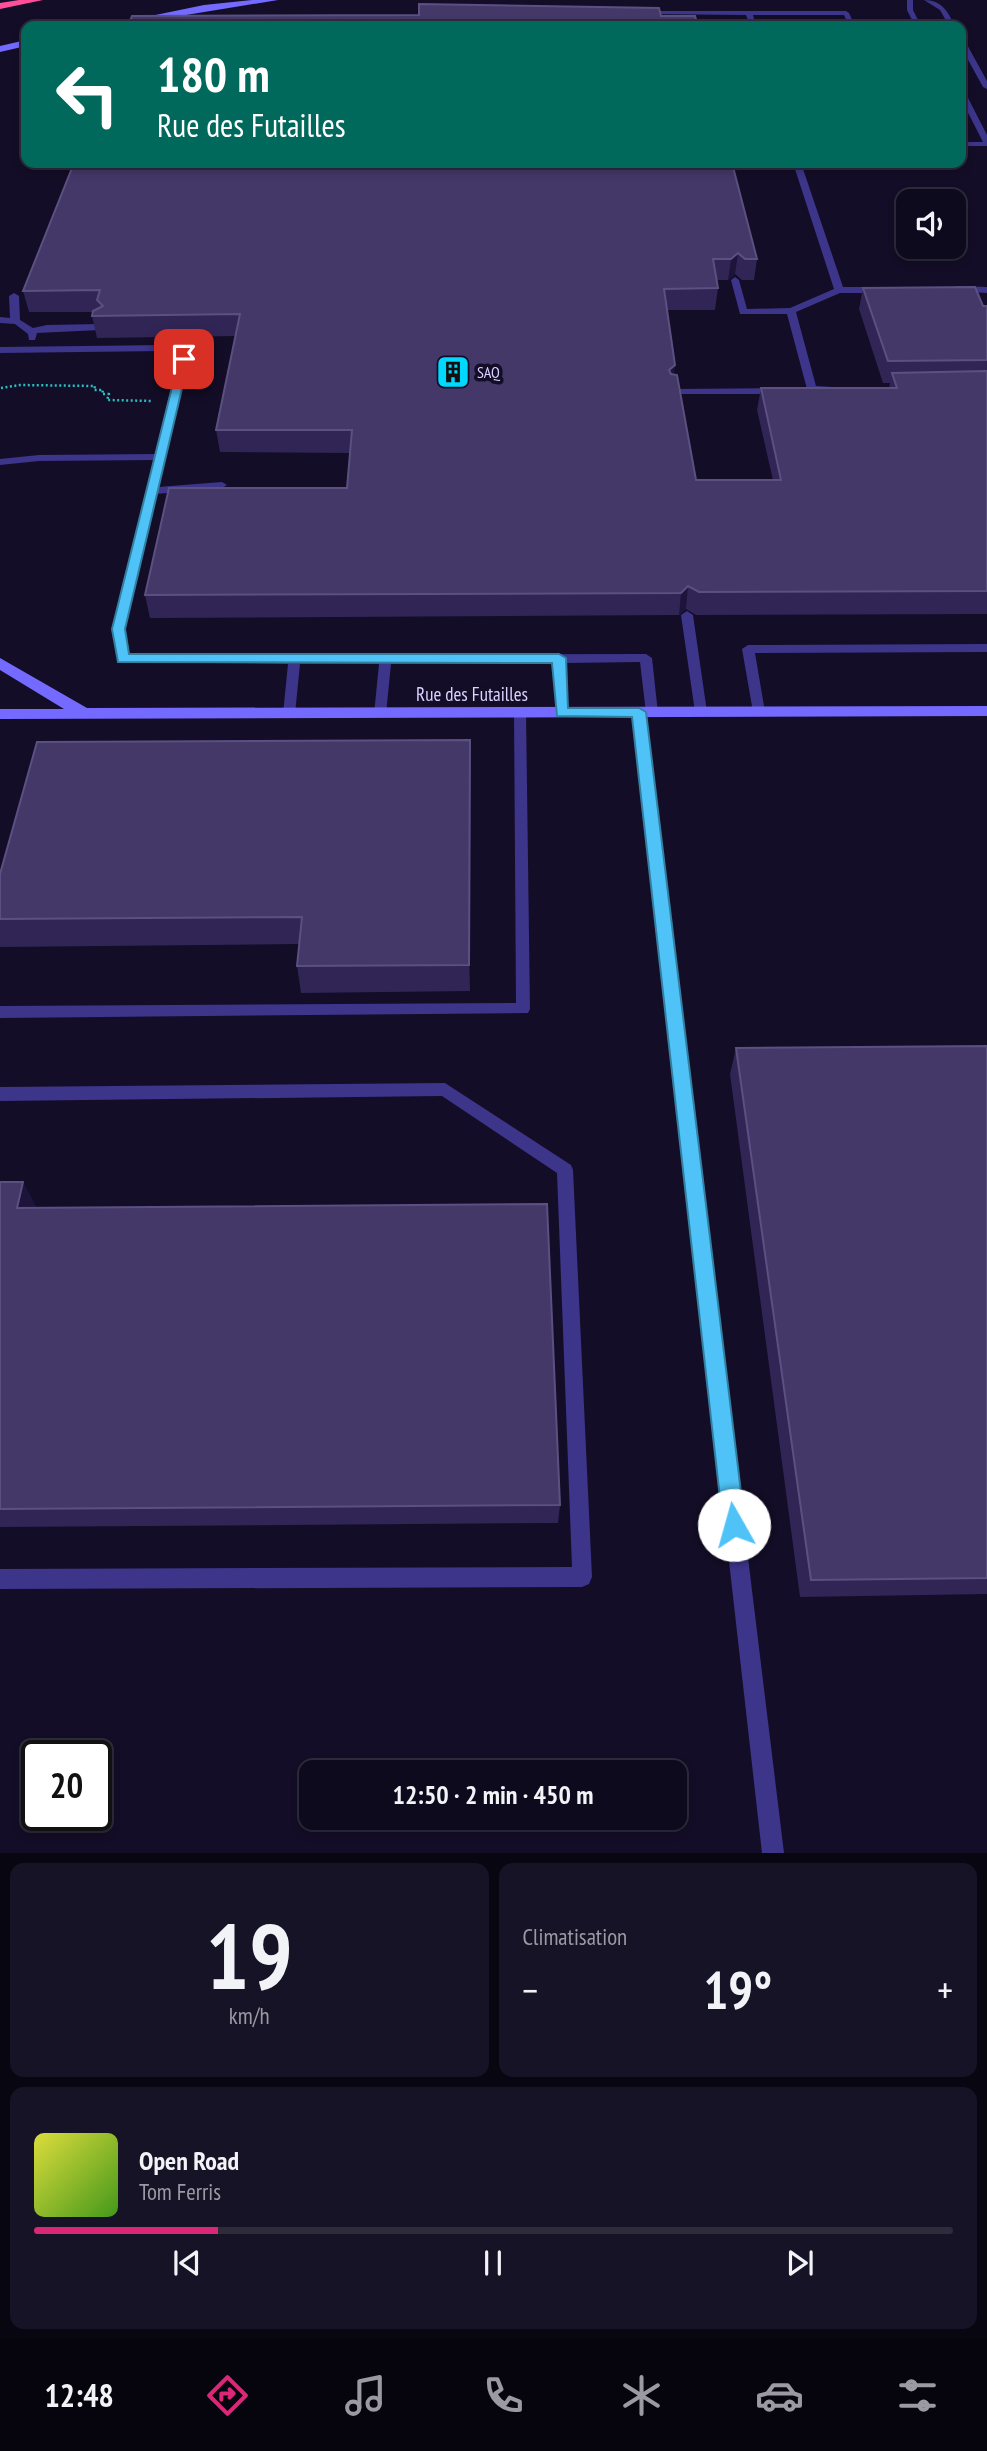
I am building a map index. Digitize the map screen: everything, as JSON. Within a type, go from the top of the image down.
[{"type":"highway","points":[[0,6],[38,0]]},
{"type":"street","points":[[134,21],[274,0]]},
{"type":"street","points":[[0,48],[21,44]]},
{"type":"street","points":[[0,663],[86,715]]},
{"type":"street","name":"Rue des Futailles","points":[[0,714],[987,711]]},
{"type":"lane","points":[[910,0],[910,10],[916,21]]},
{"type":"lane","points":[[927,0],[943,9],[950,21]]},
{"type":"lane","points":[[631,13],[846,13],[850,21]]},
{"type":"lane","points":[[671,13],[673,21]]},
{"type":"lane","points":[[749,13],[751,21]]},
{"type":"lane","points":[[966,50],[987,87]]},
{"type":"lane","points":[[966,102],[987,143],[966,144]]},
{"type":"lane","points":[[799,168],[839,290]]},
{"type":"lane","points":[[735,281],[743,312],[791,311],[839,290],[891,290]]},
{"type":"lane","points":[[942,289],[984,289],[987,302]]},
{"type":"lane","points":[[14,296],[15,320]]},
{"type":"lane","points":[[791,311],[802,390]]},
{"type":"lane","points":[[0,320],[15,320],[31,331],[33,336],[27,349]]},
{"type":"lane","points":[[31,331],[100,327]]},
{"type":"lane","points":[[0,350],[145,348],[180,351],[184,359],[119,629],[123,659],[646,658],[645,713],[773,1853]]},
{"type":"lane","points":[[674,392],[839,389]]},
{"type":"lane","points":[[0,462],[39,458],[161,457]]},
{"type":"lane","points":[[153,491],[222,485]]},
{"type":"lane","points":[[687,615],[701,712]]},
{"type":"lane","points":[[759,712],[748,649],[987,648]]},
{"type":"lane","points":[[289,714],[295,657]]},
{"type":"lane","points":[[559,658],[562,713]]},
{"type":"lane","points":[[380,714],[385,660]]},
{"type":"lane","points":[[0,1012],[523,1009],[520,713]]},
{"type":"lane","points":[[0,1094],[445,1089],[565,1170],[582,1577],[0,1579]]},
{"type":"path","points":[[1,387],[95,386],[94,390],[103,390],[102,394],[108,394],[107,400],[134,401]]},
{"type":"building","points":[[419,4],[659,8],[661,16],[695,16],[696,21],[130,21],[132,16],[419,15]]},
{"type":"building","name":"SAQ","points":[[72,168],[733,168],[757,259],[745,259],[738,253],[731,259],[713,259],[718,288],[664,289],[675,365],[669,370],[671,374],[677,375],[696,480],[781,480],[761,388],[897,388],[892,373],[987,371],[987,591],[699,592],[688,586],[681,593],[145,595],[169,488],[347,488],[352,430],[216,430],[240,314],[92,316],[93,311],[103,306],[97,300],[100,290],[23,291]]},
{"type":"building","points":[[975,287],[983,306],[987,306],[987,360],[888,361],[863,288]]},
{"type":"building","points":[[470,740],[469,965],[297,966],[302,917],[0,919],[0,874],[37,742]]},
{"type":"building","points":[[987,1046],[987,1578],[811,1580],[736,1048]]},
{"type":"building","points":[[0,1182],[23,1182],[17,1208],[547,1204],[560,1505],[0,1509]]},
{"type":"place","name":"SAQ","points":[[453,372]]},
{"type":"route","points":[[184,359],[119,629],[123,659],[559,658],[562,713],[639,712],[734,1525]]}]
